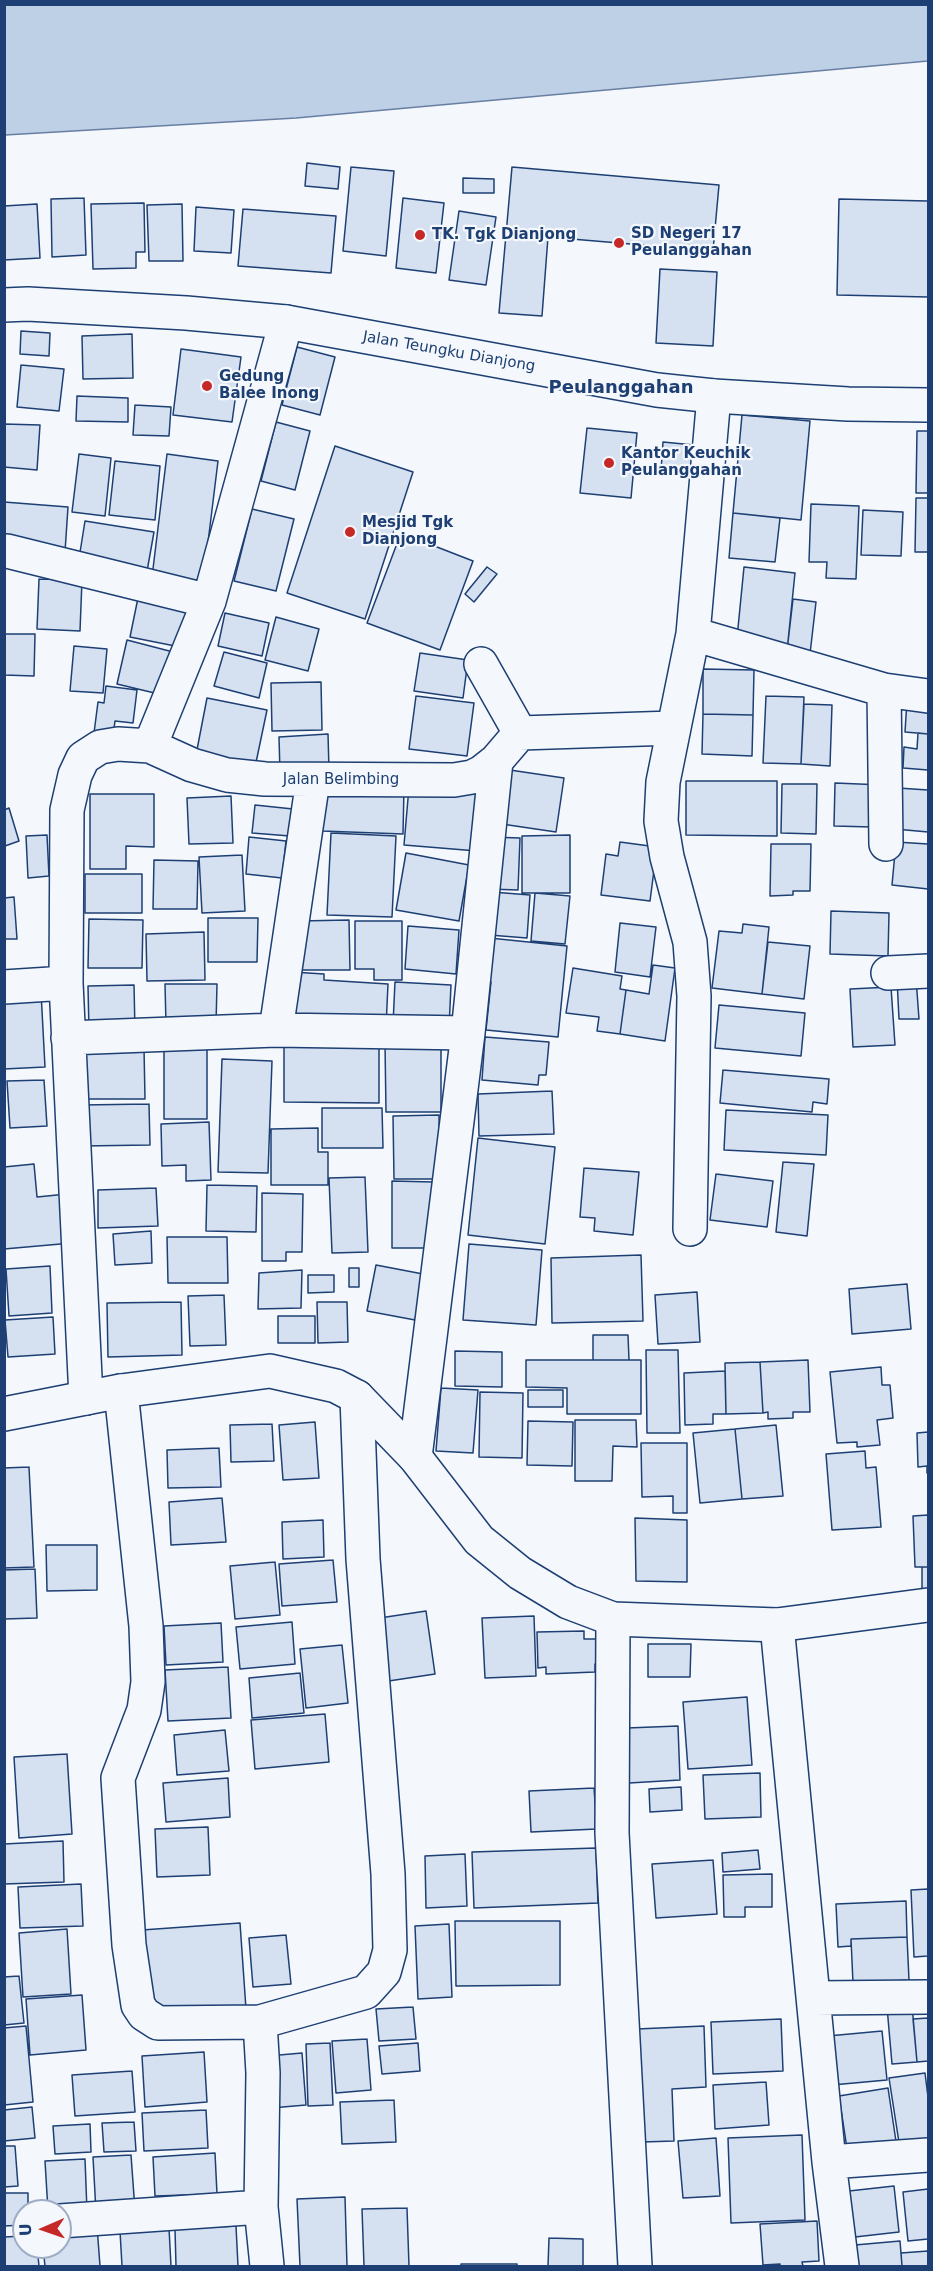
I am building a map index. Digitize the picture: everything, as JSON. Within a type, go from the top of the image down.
[{"type":"street","name":"Jalan Teungku Dianjong","points":[[4,304],[186,313],[286,322],[657,390],[714,396],[848,404],[928,405]]},
{"type":"street","points":[[86,1398],[66,983],[67,810],[75,775],[83,758],[100,747],[118,744],[150,746],[209,601],[286,322]]},
{"type":"street","points":[[690,1229],[694,996],[690,942],[667,857],[661,821],[663,782],[693,634],[714,396]]},
{"type":"street","points":[[7,551],[209,601]]},
{"type":"street","points":[[693,634],[884,690],[928,696]]},
{"type":"street","points":[[481,664],[520,733],[673,728]]},
{"type":"street","points":[[884,690],[886,844]]},
{"type":"street","name":"Jalan Belimbing","points":[[150,746],[192,765],[227,775],[265,779],[454,780],[472,777],[482,772],[496,761],[520,733]]},
{"type":"street","points":[[415,1457],[468,1033],[496,761]]},
{"type":"street","points":[[276,1030],[314,780]]},
{"type":"street","points":[[888,973],[928,970]]},
{"type":"street","points":[[4,987],[66,983]]},
{"type":"street","points":[[68,1038],[276,1030],[468,1033]]},
{"type":"street","points":[[4,1414],[122,1391],[270,1371],[336,1386],[357,1397],[415,1457],[479,1540],[520,1573],[568,1602],[613,1618],[777,1625],[928,1605]]},
{"type":"street","points":[[122,1391],[146,1626],[148,1682],[144,1710],[118,1778],[129,1945],[138,2005],[144,2014],[158,2023],[260,2022],[366,1992],[384,1972],[390,1950],[388,1874],[363,1559],[357,1397]]},
{"type":"street","points":[[613,1618],[612,1833],[635,2266]]},
{"type":"street","points":[[777,1625],[829,2162],[842,2266]]},
{"type":"street","points":[[814,1998],[928,1997]]},
{"type":"street","points":[[260,2022],[263,2073],[261,2207],[267,2266]]},
{"type":"street","points":[[829,2162],[928,2155]]},
{"type":"street","points":[[72,2220],[261,2207]]},
{"type":"water","points":[[5,4],[928,5],[928,61],[296,118],[5,135]]},
{"type":"building","points":[[307,163],[340,167],[338,189],[305,186]]},
{"type":"building","points":[[351,167],[394,171],[386,256],[343,251]]},
{"type":"building","points":[[512,167],[719,185],[713,251],[548,237],[542,316],[499,313]]},
{"type":"building","points":[[463,178],[494,179],[494,193],[463,193]]},
{"type":"building","points":[[84,198],[86,255],[52,257],[51,199]]},
{"type":"building","name":"TK. Tgk Dianjong","points":[[403,198],[444,203],[436,273],[396,268]]},
{"type":"building","points":[[839,199],[928,201],[928,297],[837,295]]},
{"type":"building","points":[[144,203],[145,252],[136,252],[136,268],[93,269],[91,204]]},
{"type":"building","points":[[37,204],[40,258],[4,260],[4,206]]},
{"type":"building","points":[[182,204],[183,261],[149,261],[147,205]]},
{"type":"building","points":[[196,207],[234,210],[231,253],[194,251]]},
{"type":"building","points":[[243,209],[336,216],[331,273],[238,266]]},
{"type":"building","points":[[459,211],[496,217],[486,285],[449,280]]},
{"type":"building","points":[[660,269],[717,272],[713,346],[656,343]]},
{"type":"building","points":[[21,331],[50,333],[49,356],[20,354]]},
{"type":"building","points":[[132,334],[133,378],[83,379],[82,336]]},
{"type":"building","points":[[297,347],[335,357],[320,415],[282,405]]},
{"type":"building","name":"Gedung Balee Inong","points":[[181,349],[241,357],[232,422],[173,415]]},
{"type":"building","points":[[21,365],[64,369],[59,411],[17,407]]},
{"type":"building","points":[[77,396],[128,398],[128,422],[76,421]]},
{"type":"building","points":[[135,405],[171,407],[169,436],[133,435]]},
{"type":"building","points":[[742,415],[810,421],[801,520],[733,513]]},
{"type":"building","points":[[276,422],[310,431],[295,490],[261,481]]},
{"type":"building","points":[[4,424],[40,425],[37,470],[4,467]]},
{"type":"building","name":"Kantor Keuchik Peulanggahan","points":[[587,428],[637,433],[631,498],[580,493]]},
{"type":"building","points":[[917,431],[928,431],[928,493],[916,493]]},
{"type":"building","points":[[663,442],[694,445],[692,473],[661,471]]},
{"type":"building","name":"Mesjid Tgk Dianjong","points":[[335,446],[413,472],[365,619],[287,593]]},
{"type":"building","points":[[79,454],[111,458],[105,516],[72,512]]},
{"type":"building","points":[[167,454],[218,461],[203,583],[152,577]]},
{"type":"building","points":[[115,461],[160,466],[155,520],[109,515]]},
{"type":"building","points":[[916,498],[928,498],[928,552],[915,552]]},
{"type":"building","points":[[4,502],[68,507],[65,552],[4,547]]},
{"type":"building","points":[[811,504],[859,506],[856,579],[826,578],[827,562],[809,562]]},
{"type":"building","points":[[252,509],[294,519],[276,591],[234,581]]},
{"type":"building","points":[[863,510],[903,512],[901,556],[861,555]]},
{"type":"building","points":[[733,513],[780,518],[775,562],[729,558]]},
{"type":"building","points":[[85,521],[154,532],[146,577],[78,565]]},
{"type":"building","points":[[401,533],[473,561],[440,650],[367,623]]},
{"type":"building","points":[[487,567],[497,574],[474,602],[465,594]]},
{"type":"building","points":[[744,567],[795,573],[787,651],[737,638]]},
{"type":"building","points":[[39,579],[82,580],[80,631],[37,629]]},
{"type":"building","points":[[139,593],[194,604],[185,648],[130,637]]},
{"type":"building","points":[[793,599],[816,602],[810,654],[787,651]]},
{"type":"building","points":[[225,613],[269,623],[262,656],[218,646]]},
{"type":"building","points":[[276,617],[319,629],[308,671],[265,660]]},
{"type":"building","points":[[4,634],[35,634],[34,676],[4,675]]},
{"type":"building","points":[[127,640],[177,653],[167,696],[117,684]]},
{"type":"building","points":[[74,646],[107,649],[103,693],[70,691]]},
{"type":"building","points":[[224,652],[267,663],[259,698],[214,686]]},
{"type":"building","points":[[420,653],[468,660],[463,698],[414,691]]},
{"type":"building","points":[[703,669],[754,670],[753,715],[703,714]]},
{"type":"building","points":[[321,682],[322,730],[272,731],[271,683]]},
{"type":"building","points":[[106,686],[137,690],[133,723],[115,721],[113,736],[94,733],[98,702],[104,703]]},
{"type":"building","points":[[416,696],[474,703],[467,756],[409,749]]},
{"type":"building","points":[[766,696],[804,697],[801,764],[763,763]]},
{"type":"building","points":[[207,698],[267,710],[254,772],[195,760]]},
{"type":"building","points":[[907,700],[928,701],[928,734],[905,732]]},
{"type":"building","points":[[804,704],[832,705],[830,766],[801,764]]},
{"type":"building","points":[[703,714],[753,715],[752,756],[702,754]]},
{"type":"building","points":[[918,733],[928,734],[928,770],[903,768],[904,747],[917,749]]},
{"type":"building","points":[[328,734],[329,770],[280,773],[279,737]]},
{"type":"building","points":[[503,769],[564,778],[556,832],[495,823]]},
{"type":"building","points":[[686,781],[777,781],[777,836],[686,835]]},
{"type":"building","points":[[835,783],[883,785],[872,827],[834,826]]},
{"type":"building","points":[[782,784],[817,784],[816,834],[781,833]]},
{"type":"building","points":[[324,785],[404,788],[403,834],[322,831]]},
{"type":"building","points":[[409,787],[482,794],[477,851],[404,845]]},
{"type":"building","points":[[898,788],[928,790],[928,832],[895,829]]},
{"type":"building","points":[[90,794],[154,794],[154,847],[126,846],[126,869],[90,869]]},
{"type":"building","points":[[231,796],[233,843],[189,844],[187,798]]},
{"type":"building","points":[[255,805],[293,809],[290,836],[252,833]]},
{"type":"building","points":[[9,808],[19,841],[5,846],[4,810]]},
{"type":"building","points":[[331,833],[396,836],[392,917],[327,915]]},
{"type":"building","points":[[47,835],[49,876],[28,878],[26,836]]},
{"type":"building","points":[[570,835],[570,893],[522,893],[522,836]]},
{"type":"building","points":[[249,837],[286,841],[282,878],[246,874]]},
{"type":"building","points":[[490,837],[520,838],[518,890],[489,889]]},
{"type":"building","points":[[620,842],[657,847],[650,901],[601,895],[606,854],[618,856]]},
{"type":"building","points":[[896,842],[928,844],[928,889],[892,885]]},
{"type":"building","points":[[771,844],[811,844],[810,891],[793,891],[793,895],[770,896]]},
{"type":"building","points":[[406,853],[469,865],[459,921],[396,910]]},
{"type":"building","points":[[242,855],[245,911],[202,913],[199,857]]},
{"type":"building","points":[[154,860],[198,861],[197,909],[153,909]]},
{"type":"building","points":[[85,874],[142,874],[142,913],[85,913]]},
{"type":"building","points":[[492,892],[530,895],[527,938],[489,935]]},
{"type":"building","points":[[535,893],[570,896],[565,944],[531,941]]},
{"type":"building","points":[[14,897],[17,939],[4,939],[4,898]]},
{"type":"building","points":[[831,911],[889,913],[888,956],[830,954]]},
{"type":"building","points":[[208,918],[258,918],[257,962],[208,962]]},
{"type":"building","points":[[89,919],[143,920],[142,968],[88,968]]},
{"type":"building","points":[[349,920],[350,970],[300,970],[299,921]]},
{"type":"building","points":[[355,921],[402,921],[402,980],[374,980],[374,969],[355,969]]},
{"type":"building","points":[[620,923],[656,927],[650,977],[615,972]]},
{"type":"building","points":[[743,924],[769,927],[762,994],[712,988],[719,931],[742,933]]},
{"type":"building","points":[[408,926],[459,930],[456,974],[405,969]]},
{"type":"building","points":[[204,932],[205,980],[147,981],[146,934]]},
{"type":"building","points":[[480,937],[567,946],[558,1037],[486,1030],[491,982],[476,981]]},
{"type":"building","points":[[768,942],[810,946],[804,999],[762,994]]},
{"type":"building","points":[[653,965],[675,968],[665,1041],[620,1034],[626,990],[649,994]]},
{"type":"building","points":[[573,968],[622,976],[620,989],[626,990],[620,1034],[597,1031],[599,1017],[566,1013]]},
{"type":"building","points":[[292,972],[324,974],[324,980],[388,984],[386,1027],[289,1021]]},
{"type":"building","points":[[916,978],[919,1019],[899,1019],[897,979]]},
{"type":"building","points":[[395,982],[451,985],[449,1028],[393,1024]]},
{"type":"building","points":[[165,984],[217,984],[216,1025],[166,1025]]},
{"type":"building","points":[[134,985],[135,1031],[89,1032],[88,986]]},
{"type":"building","points":[[891,987],[895,1045],[853,1047],[850,989]]},
{"type":"building","points":[[41,992],[45,1067],[4,1069],[4,995]]},
{"type":"building","points":[[719,1005],[805,1013],[801,1056],[715,1048]]},
{"type":"building","points":[[485,1037],[549,1042],[546,1075],[539,1075],[538,1085],[482,1080]]},
{"type":"building","points":[[284,1042],[379,1043],[379,1103],[284,1102]]},
{"type":"building","points":[[385,1044],[441,1044],[441,1112],[386,1112]]},
{"type":"building","points":[[144,1048],[145,1099],[83,1099],[82,1049]]},
{"type":"building","points":[[164,1049],[207,1049],[207,1119],[164,1119]]},
{"type":"building","points":[[222,1059],[272,1061],[268,1173],[218,1172]]},
{"type":"building","points":[[723,1070],[829,1079],[827,1104],[813,1102],[812,1112],[720,1103]]},
{"type":"building","points":[[44,1080],[47,1126],[10,1128],[7,1081]]},
{"type":"building","points":[[552,1091],[554,1134],[479,1136],[478,1094]]},
{"type":"building","points":[[149,1104],[150,1145],[82,1146],[81,1105]]},
{"type":"building","points":[[322,1108],[382,1108],[383,1148],[322,1148]]},
{"type":"building","points":[[726,1110],[828,1115],[826,1155],[724,1150]]},
{"type":"building","points":[[439,1115],[440,1179],[394,1179],[393,1116]]},
{"type":"building","points":[[209,1122],[211,1180],[186,1181],[186,1165],[162,1166],[161,1124]]},
{"type":"building","points":[[318,1128],[318,1152],[328,1152],[328,1185],[271,1185],[271,1129]]},
{"type":"building","points":[[478,1138],[555,1147],[545,1244],[468,1235]]},
{"type":"building","points":[[783,1162],[814,1164],[807,1236],[776,1232]]},
{"type":"building","points":[[34,1164],[37,1197],[67,1194],[72,1243],[4,1249],[4,1167]]},
{"type":"building","points":[[584,1168],[639,1172],[633,1235],[594,1231],[595,1218],[580,1217]]},
{"type":"building","points":[[716,1174],[773,1181],[767,1227],[710,1220]]},
{"type":"building","points":[[365,1177],[368,1252],[332,1253],[329,1178]]},
{"type":"building","points":[[392,1181],[433,1182],[432,1248],[392,1248]]},
{"type":"building","points":[[207,1185],[257,1186],[256,1232],[206,1231]]},
{"type":"building","points":[[156,1188],[158,1226],[98,1228],[98,1190]]},
{"type":"building","points":[[262,1193],[303,1194],[302,1252],[286,1252],[286,1261],[262,1261]]},
{"type":"building","points":[[151,1231],[152,1263],[115,1265],[113,1234]]},
{"type":"building","points":[[167,1237],[227,1237],[228,1283],[168,1283]]},
{"type":"building","points":[[469,1244],[542,1250],[536,1325],[463,1320]]},
{"type":"building","points":[[641,1255],[643,1321],[552,1323],[551,1258]]},
{"type":"building","points":[[376,1265],[423,1274],[415,1320],[367,1311]]},
{"type":"building","points":[[50,1266],[52,1313],[9,1316],[6,1269]]},
{"type":"building","points":[[349,1268],[359,1268],[359,1287],[349,1287]]},
{"type":"building","points":[[302,1270],[301,1308],[258,1309],[259,1273]]},
{"type":"building","points":[[308,1275],[334,1275],[334,1292],[308,1293]]},
{"type":"building","points":[[907,1284],[911,1329],[852,1334],[849,1289]]},
{"type":"building","points":[[697,1292],[700,1342],[658,1344],[655,1295]]},
{"type":"building","points":[[224,1295],[226,1345],[190,1346],[188,1296]]},
{"type":"building","points":[[181,1302],[182,1355],[108,1357],[107,1303]]},
{"type":"building","points":[[317,1302],[347,1302],[348,1342],[318,1343]]},
{"type":"building","points":[[278,1316],[315,1316],[315,1343],[278,1343]]},
{"type":"building","points":[[53,1317],[55,1354],[8,1357],[5,1320]]},
{"type":"building","points":[[593,1335],[628,1335],[629,1360],[593,1360]]},
{"type":"building","points":[[646,1350],[678,1350],[680,1433],[647,1433]]},
{"type":"building","points":[[455,1351],[502,1352],[502,1387],[455,1386]]},
{"type":"building","points":[[526,1360],[641,1360],[641,1414],[567,1414],[567,1388],[526,1387]]},
{"type":"building","points":[[808,1360],[810,1412],[793,1412],[793,1418],[768,1419],[768,1412],[763,1413],[760,1362]]},
{"type":"building","points":[[760,1362],[763,1413],[726,1414],[725,1363]]},
{"type":"building","points":[[881,1367],[882,1385],[890,1385],[893,1418],[877,1420],[880,1445],[857,1447],[857,1442],[837,1443],[830,1372]]},
{"type":"building","points":[[725,1371],[726,1414],[713,1414],[713,1424],[685,1425],[684,1373]]},
{"type":"building","points":[[441,1388],[478,1390],[473,1453],[436,1451]]},
{"type":"building","points":[[528,1390],[563,1390],[563,1407],[528,1407]]},
{"type":"building","points":[[480,1392],[523,1393],[522,1458],[479,1457]]},
{"type":"building","points":[[575,1420],[636,1420],[637,1447],[613,1446],[612,1481],[575,1481]]},
{"type":"building","points":[[528,1421],[573,1422],[572,1466],[527,1465]]},
{"type":"building","points":[[315,1422],[319,1478],[283,1480],[279,1425]]},
{"type":"building","points":[[272,1424],[274,1461],[231,1462],[230,1425]]},
{"type":"building","points":[[776,1425],[783,1496],[742,1499],[735,1429]]},
{"type":"building","points":[[735,1429],[742,1499],[700,1503],[693,1433]]},
{"type":"building","points":[[928,1432],[927,1473],[927,1466],[918,1467],[917,1433]]},
{"type":"building","points":[[641,1443],[687,1443],[687,1513],[673,1513],[673,1496],[642,1497]]},
{"type":"building","points":[[219,1448],[221,1487],[168,1488],[167,1450]]},
{"type":"building","points":[[865,1451],[866,1468],[876,1467],[881,1527],[832,1530],[826,1454]]},
{"type":"building","points":[[29,1467],[34,1567],[4,1568],[4,1468]]},
{"type":"building","points":[[222,1498],[226,1542],[171,1545],[169,1502]]},
{"type":"building","points":[[928,1515],[928,1567],[915,1567],[913,1516]]},
{"type":"building","points":[[635,1518],[687,1520],[687,1582],[636,1581]]},
{"type":"building","points":[[323,1520],[324,1557],[283,1559],[282,1522]]},
{"type":"building","points":[[46,1545],[97,1545],[97,1590],[47,1591]]},
{"type":"building","points":[[333,1560],[337,1602],[282,1606],[279,1564]]},
{"type":"building","points":[[275,1562],[280,1615],[235,1619],[230,1566]]},
{"type":"building","points":[[922,1567],[928,1567],[928,1589],[922,1589]]},
{"type":"building","points":[[35,1569],[37,1618],[4,1619],[4,1570]]},
{"type":"building","points":[[426,1611],[435,1674],[382,1682],[373,1619]]},
{"type":"building","points":[[534,1616],[536,1676],[485,1678],[482,1618]]},
{"type":"building","points":[[292,1622],[295,1664],[240,1669],[236,1627]]},
{"type":"building","points":[[221,1623],[223,1662],[166,1665],[164,1626]]},
{"type":"building","points":[[584,1631],[584,1639],[601,1639],[602,1664],[595,1664],[595,1672],[546,1674],[546,1667],[538,1668],[537,1632]]},
{"type":"building","points":[[648,1644],[691,1644],[690,1677],[648,1677]]},
{"type":"building","points":[[342,1645],[348,1703],[306,1708],[300,1649]]},
{"type":"building","points":[[228,1667],[231,1718],[168,1721],[165,1670]]},
{"type":"building","points":[[300,1673],[304,1713],[252,1718],[249,1678]]},
{"type":"building","points":[[747,1697],[752,1765],[688,1769],[683,1702]]},
{"type":"building","points":[[325,1714],[329,1762],[255,1769],[251,1720]]},
{"type":"building","points":[[678,1726],[680,1780],[629,1783],[627,1728]]},
{"type":"building","points":[[225,1730],[229,1771],[177,1775],[174,1735]]},
{"type":"building","points":[[67,1754],[72,1834],[19,1838],[14,1757]]},
{"type":"building","points":[[760,1773],[761,1817],[705,1819],[703,1775]]},
{"type":"building","points":[[228,1778],[230,1817],[166,1822],[163,1783]]},
{"type":"building","points":[[681,1787],[682,1810],[650,1812],[649,1789]]},
{"type":"building","points":[[594,1788],[597,1829],[531,1832],[529,1791]]},
{"type":"building","points":[[208,1827],[210,1875],[157,1877],[155,1829]]},
{"type":"building","points":[[63,1841],[64,1882],[4,1884],[4,1844]]},
{"type":"building","points":[[596,1848],[598,1903],[474,1908],[472,1852]]},
{"type":"building","points":[[758,1850],[760,1869],[723,1872],[722,1853]]},
{"type":"building","points":[[465,1854],[467,1906],[426,1908],[425,1856]]},
{"type":"building","points":[[713,1860],[717,1914],[656,1918],[652,1864]]},
{"type":"building","points":[[772,1874],[772,1907],[745,1907],[745,1917],[724,1917],[723,1875]]},
{"type":"building","points":[[81,1884],[83,1926],[20,1928],[18,1887]]},
{"type":"building","points":[[928,1889],[928,1956],[914,1957],[911,1890]]},
{"type":"building","points":[[906,1901],[907,1937],[851,1939],[851,1946],[838,1947],[836,1904]]},
{"type":"building","points":[[455,1921],[560,1921],[560,1985],[456,1986]]},
{"type":"building","points":[[240,1923],[246,2009],[147,2015],[142,1930]]},
{"type":"building","points":[[449,1924],[452,1997],[418,1999],[415,1926]]},
{"type":"building","points":[[67,1929],[71,1994],[23,1997],[19,1933]]},
{"type":"building","points":[[286,1935],[291,1984],[253,1987],[249,1938]]},
{"type":"building","points":[[907,1937],[909,1980],[853,1983],[851,1939]]},
{"type":"building","points":[[19,1976],[24,2023],[4,2025],[4,1977]]},
{"type":"building","points":[[82,1995],[86,2050],[30,2055],[26,1999]]},
{"type":"building","points":[[912,2005],[917,2062],[892,2064],[887,2007]]},
{"type":"building","points":[[413,2007],[416,2039],[379,2041],[376,2009]]},
{"type":"building","points":[[928,2018],[928,2061],[917,2062],[913,2019]]},
{"type":"building","points":[[781,2019],[783,2071],[713,2074],[711,2022]]},
{"type":"building","points":[[26,2026],[33,2102],[4,2105],[4,2028]]},
{"type":"building","points":[[704,2026],[706,2087],[672,2089],[674,2141],[642,2142],[637,2029]]},
{"type":"building","points":[[882,2031],[887,2080],[832,2085],[828,2036]]},
{"type":"building","points":[[367,2039],[371,2090],[336,2093],[332,2041]]},
{"type":"building","points":[[330,2043],[333,2105],[308,2106],[306,2044]]},
{"type":"building","points":[[418,2043],[420,2071],[382,2074],[379,2046]]},
{"type":"building","points":[[204,2052],[207,2102],[145,2107],[142,2056]]},
{"type":"building","points":[[302,2053],[306,2105],[271,2108],[268,2056]]},
{"type":"building","points":[[132,2071],[135,2112],[75,2116],[72,2075]]},
{"type":"building","points":[[925,2073],[928,2097],[928,2145],[900,2149],[889,2078]]},
{"type":"building","points":[[766,2082],[769,2125],[715,2129],[713,2085]]},
{"type":"building","points":[[888,2088],[897,2148],[848,2155],[839,2096]]},
{"type":"building","points":[[394,2100],[396,2142],[342,2144],[340,2102]]},
{"type":"building","points":[[32,2107],[35,2138],[4,2141],[4,2110]]},
{"type":"building","points":[[206,2110],[208,2148],[144,2151],[142,2113]]},
{"type":"building","points":[[134,2122],[136,2151],[104,2152],[102,2123]]},
{"type":"building","points":[[90,2124],[91,2152],[55,2154],[53,2126]]},
{"type":"building","points":[[802,2135],[805,2220],[731,2223],[728,2138]]},
{"type":"building","points":[[716,2138],[720,2196],[683,2198],[678,2141]]},
{"type":"building","points":[[4,2146],[15,2146],[18,2186],[4,2187]]},
{"type":"building","points":[[215,2153],[217,2194],[155,2196],[153,2157]]},
{"type":"building","points":[[131,2155],[135,2210],[96,2212],[93,2157]]},
{"type":"building","points":[[85,2159],[87,2211],[72,2211],[72,2199],[47,2199],[45,2161]]},
{"type":"building","points":[[894,2186],[899,2232],[855,2237],[849,2191]]},
{"type":"building","points":[[928,2189],[928,2239],[908,2241],[903,2192]]},
{"type":"building","points":[[4,2193],[28,2193],[28,2199],[12,2199],[12,2226],[4,2226]]},
{"type":"building","points":[[345,2197],[347,2266],[300,2266],[297,2199]]},
{"type":"building","points":[[407,2208],[409,2266],[364,2266],[362,2209]]},
{"type":"building","points":[[817,2221],[819,2261],[802,2262],[803,2266],[763,2265],[760,2224]]},
{"type":"building","points":[[97,2226],[100,2266],[45,2266],[44,2259],[72,2259],[72,2227]]},
{"type":"building","points":[[236,2226],[238,2266],[176,2266],[175,2229]]},
{"type":"building","points":[[169,2228],[171,2266],[122,2266],[120,2231]]},
{"type":"building","points":[[4,2237],[12,2237],[12,2259],[38,2259],[39,2266],[4,2266]]},
{"type":"building","points":[[549,2238],[583,2239],[583,2266],[548,2266]]},
{"type":"building","points":[[900,2241],[902,2266],[857,2266],[855,2245]]},
{"type":"building","points":[[928,2251],[928,2266],[902,2266],[901,2253]]},
{"type":"building","points":[[461,2264],[517,2264],[517,2266],[461,2266]]},
{"type":"place","name":"TK. Tgk Dianjong","points":[[420,235]]},
{"type":"place","name":"SD Negeri 17 Peulanggahan","points":[[619,243]]},
{"type":"place","name":"Gedung Balee Inong","points":[[207,386]]},
{"type":"place","name":"Kantor Keuchik Peulanggahan","points":[[609,463]]},
{"type":"place","name":"Mesjid Tgk Dianjong","points":[[350,532]]},
{"type":"district","name":"Peulanggahan","points":[[621,388]]}]
